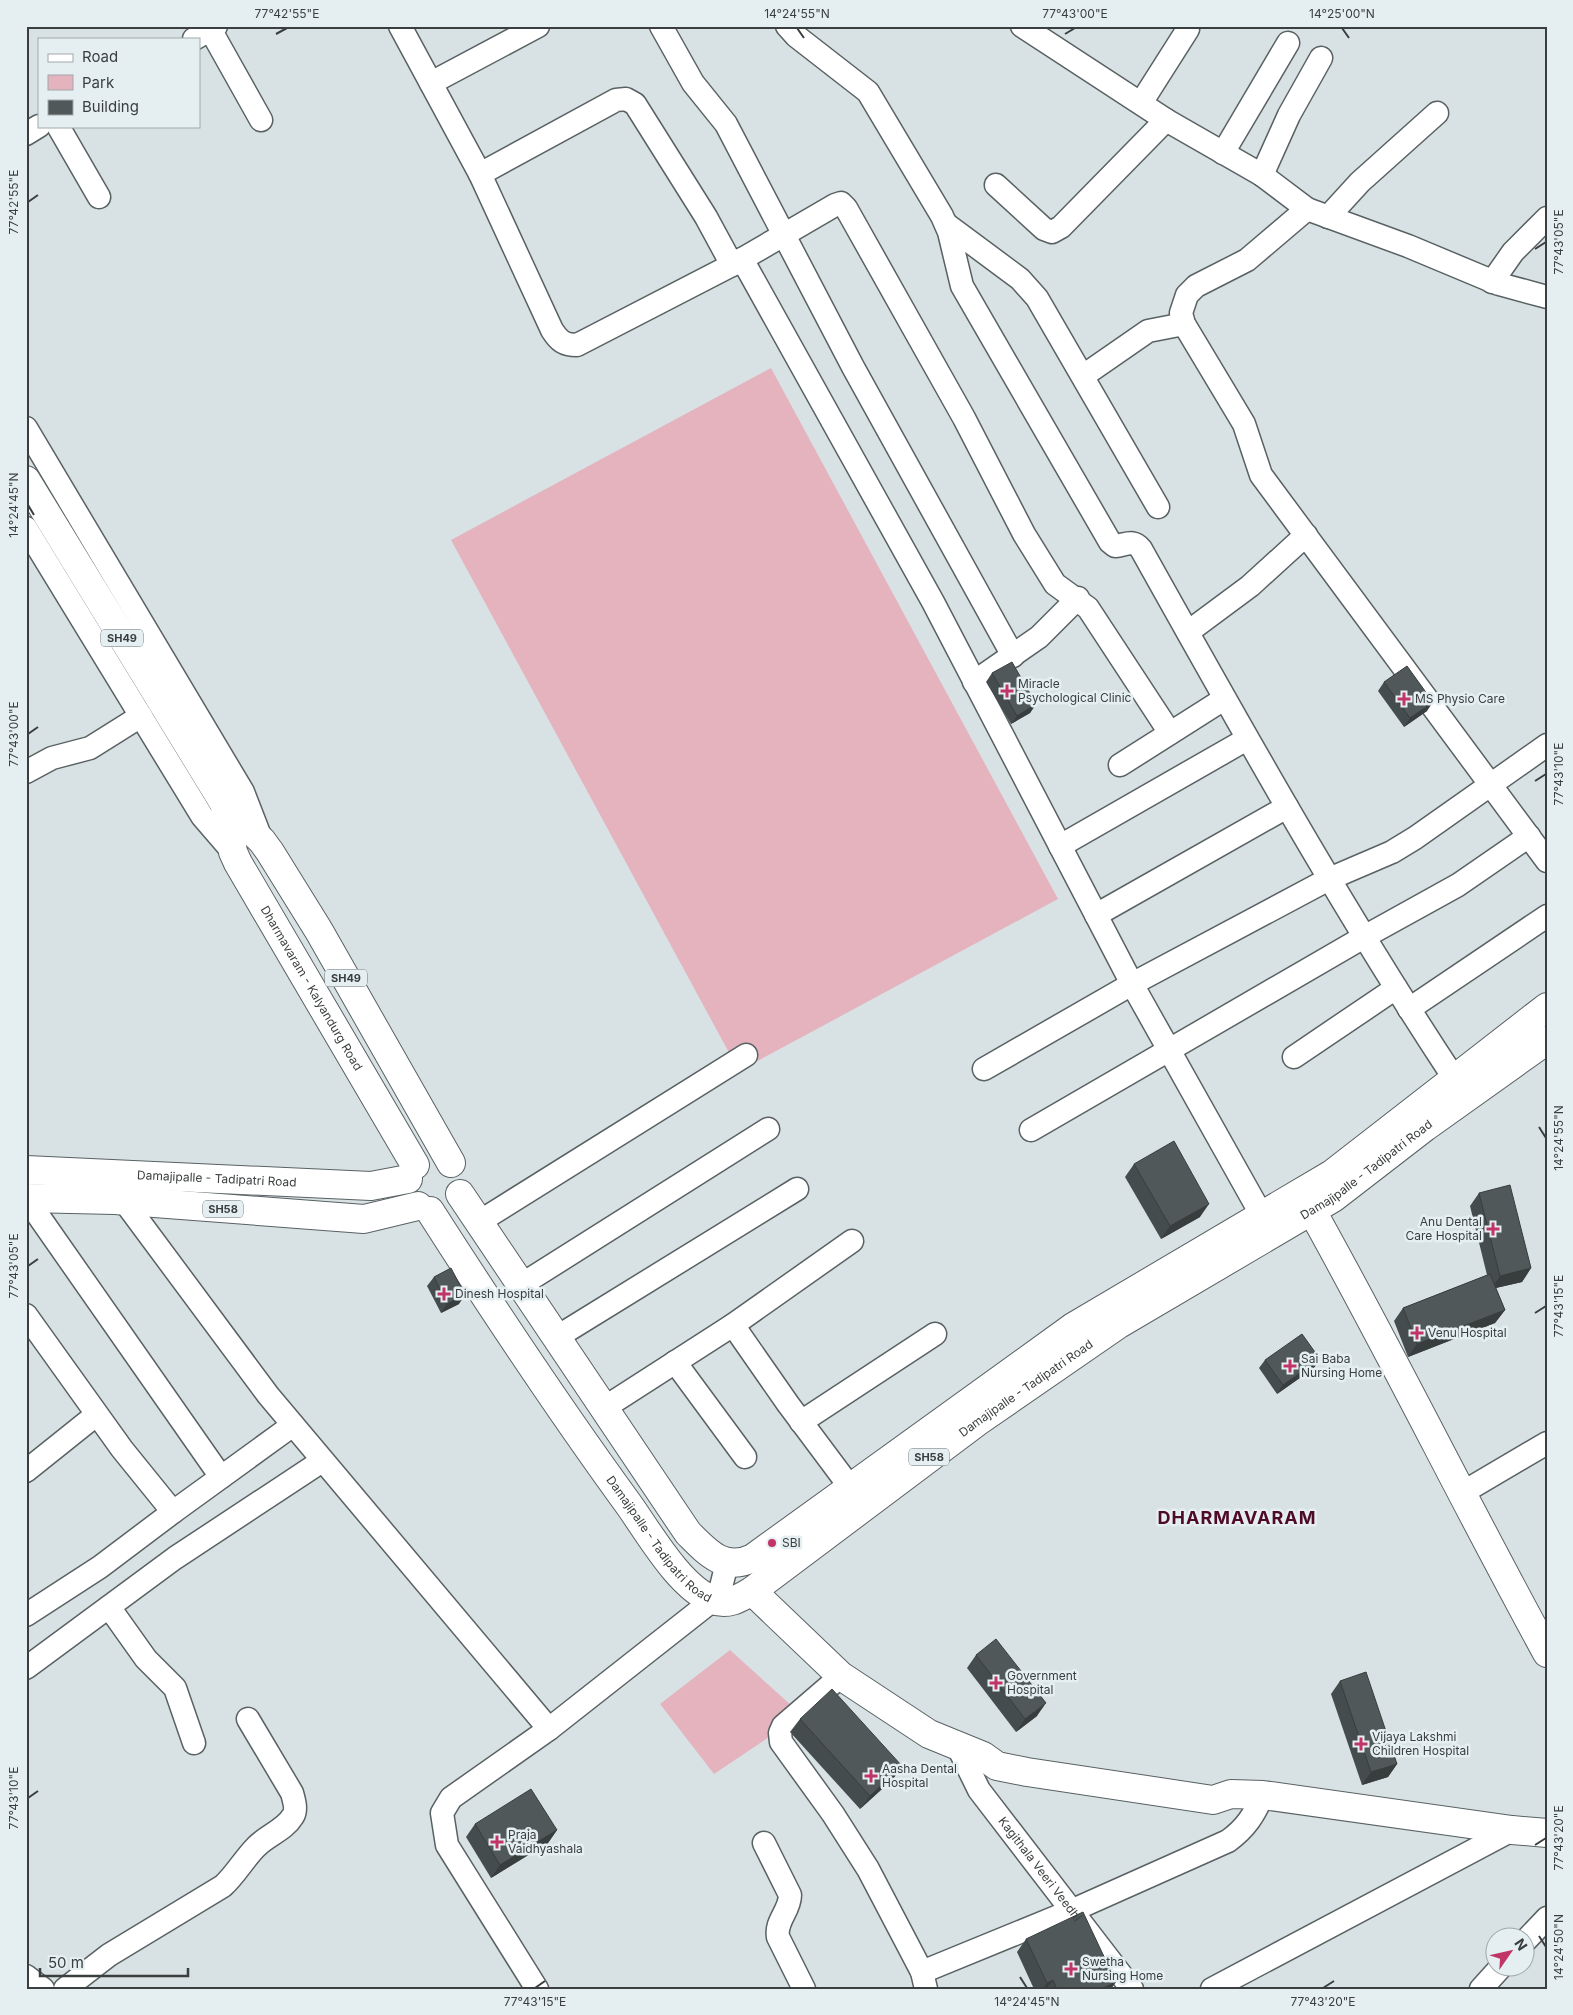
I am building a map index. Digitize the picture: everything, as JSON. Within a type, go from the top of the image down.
[{"type":"main road","name":"Dharmavaram - Kalyandurg Road","points":[[26,480],[222,800],[262,841],[319,931],[451,1163]]},
{"type":"main road","name":"Dharmavaram - Kalyandurg Road","points":[[222,800],[232,852],[411,1172]]},
{"type":"main road","name":"Damajipalle - Tadipatri Road","points":[[26,1170],[370,1186],[411,1172],[422,1160],[436,1157],[451,1163],[460,1177],[460,1194],[688,1532],[709,1554],[735,1563],[753,1558],[1073,1327],[1261,1214],[1332,1174],[1547,1006]]},
{"type":"main road","name":"Damajipalle - Tadipatri Road","points":[[411,1172],[409,1194],[424,1209],[510,1336],[633,1511],[677,1570],[698,1590],[713,1600],[728,1603],[752,1591],[963,1432],[1119,1324],[1345,1190],[1425,1127],[1547,1040]]},
{"type":"main road","points":[[134,1202],[144,1176]]},
{"type":"main road","name":"SH58","points":[[26,1198],[134,1202],[364,1220],[424,1209],[438,1211],[451,1206],[460,1194]]},
{"type":"main road","points":[[1312,1211],[1544,1644]]},
{"type":"main road","points":[[752,1591],[841,1676],[929,1734],[983,1756],[1002,1751],[1011,1752],[1211,1784],[1230,1794],[1263,1795],[1512,1830],[1547,1833]]},
{"type":"street","points":[[400,26],[480,174],[552,330],[558,339],[566,345],[577,344],[737,262],[841,203],[846,208],[964,418],[1024,534],[1055,584],[1060,590],[1078,598],[1088,608],[1170,733]]},
{"type":"street","points":[[431,83],[538,26]]},
{"type":"street","points":[[661,26],[693,83],[726,124],[782,235],[1013,656]]},
{"type":"street","points":[[787,26],[796,36],[868,92],[946,224],[962,286],[1110,542],[1115,546],[1131,542],[1137,544],[1224,699],[1329,879],[1408,1009],[1454,1078]]},
{"type":"street","points":[[1022,26],[1166,120],[1262,175],[1306,209],[1408,246],[1492,282],[1547,297]]},
{"type":"street","points":[[1141,103],[1188,29]]},
{"type":"street","points":[[206,31],[261,120]]},
{"type":"street","points":[[1223,153],[1288,43]]},
{"type":"street","points":[[1262,175],[1289,115],[1321,58]]},
{"type":"street","points":[[480,174],[616,100],[626,99],[635,104],[706,218],[737,262],[933,602],[1132,984],[1261,1214]]},
{"type":"street","points":[[1328,217],[1360,182],[1437,113]]},
{"type":"street","points":[[996,186],[1044,229],[1052,232],[1061,227],[1166,120]]},
{"type":"street","points":[[26,134],[38,127]]},
{"type":"street","points":[[59,128],[99,197]]},
{"type":"street","points":[[1306,209],[1246,260],[1196,286],[1187,295],[1181,313],[1184,324],[1244,424],[1261,475],[1547,861]]},
{"type":"street","points":[[1492,282],[1513,252],[1547,218]]},
{"type":"street","points":[[946,224],[1030,289],[1083,376],[1158,507]]},
{"type":"street","points":[[1083,376],[1148,331],[1184,324]]},
{"type":"street","points":[[26,428],[243,792],[262,841]]},
{"type":"street","points":[[26,528],[202,816],[232,852]]},
{"type":"street","points":[[1188,632],[1250,586],[1306,535]]},
{"type":"street","points":[[974,682],[1039,637],[1078,598]]},
{"type":"street","points":[[1120,765],[1224,699]]},
{"type":"street","points":[[26,772],[52,758],[90,748],[141,716]]},
{"type":"street","points":[[1060,846],[1247,739]]},
{"type":"street","points":[[984,1069],[1132,984],[1329,879],[1392,852],[1415,838],[1547,745]]},
{"type":"street","points":[[1096,916],[1287,807]]},
{"type":"street","points":[[1031,1130],[1364,937],[1458,885],[1529,836]]},
{"type":"street","points":[[1408,1009],[1547,916]]},
{"type":"street","points":[[1294,1057],[1396,988]]},
{"type":"street","points":[[478,1222],[746,1055]]},
{"type":"street","points":[[521,1285],[768,1129]]},
{"type":"street","points":[[557,1337],[797,1189]]},
{"type":"street","points":[[26,1198],[221,1477]]},
{"type":"street","points":[[134,1202],[268,1395],[549,1729]]},
{"type":"street","points":[[604,1408],[733,1326],[852,1241]]},
{"type":"street","points":[[26,1315],[96,1415],[173,1512]]},
{"type":"street","points":[[733,1326],[850,1487]]},
{"type":"street","points":[[801,1422],[935,1334]]},
{"type":"street","points":[[675,1362],[744,1457]]},
{"type":"street","points":[[26,1471],[96,1415]]},
{"type":"street","points":[[26,1615],[100,1568],[173,1512],[293,1425]]},
{"type":"street","points":[[1462,1493],[1547,1443]]},
{"type":"street","points":[[26,1668],[175,1558],[322,1461]]},
{"type":"street","points":[[537,1989],[447,1845],[442,1813],[452,1798],[549,1729],[713,1600],[735,1563],[752,1591]]},
{"type":"street","points":[[109,1607],[146,1659],[175,1688],[194,1743]]},
{"type":"street","points":[[841,1676],[783,1726],[780,1733],[781,1742],[833,1814],[868,1869],[922,1983],[1071,1911],[1228,1840],[1243,1830],[1252,1818],[1263,1795]]},
{"type":"street","points":[[65,1989],[110,1955],[223,1886],[238,1872],[256,1846],[286,1825],[294,1814],[295,1803],[292,1793],[248,1720]]},
{"type":"street","name":"Kagithala Veeri Veedhi","points":[[958,1745],[979,1790],[1132,1989]]},
{"type":"street","points":[[1212,1989],[1512,1830]]},
{"type":"street","points":[[764,1843],[790,1895],[790,1902],[777,1929],[778,1937],[804,1989]]},
{"type":"street","points":[[1536,1930],[1547,1918]]},
{"type":"street","points":[[26,1976],[43,1989]]},
{"type":"street","points":[[1481,1989],[1491,1978]]},
{"type":"green space","points":[[771,368],[1058,899],[739,1071],[451,540]]},
{"type":"green space","points":[[730,1650],[802,1715],[714,1774],[660,1704]]},
{"type":"building","points":[[1012,662],[1036,704],[1017,716],[992,673]]},
{"type":"building","points":[[1407,666],[1433,702],[1410,718],[1384,682]]},
{"type":"building","points":[[1174,1141],[1209,1204],[1170,1226],[1134,1164]]},
{"type":"building","points":[[1510,1185],[1531,1268],[1500,1276],[1479,1193]]},
{"type":"building","points":[[451,1268],[465,1295],[447,1304],[434,1277]]},
{"type":"building","points":[[1490,1274],[1505,1310],[1417,1344],[1403,1308]]},
{"type":"building","points":[[1302,1334],[1320,1359],[1283,1385],[1265,1360]]},
{"type":"building","points":[[996,1639],[1046,1703],[1025,1719],[976,1655]]},
{"type":"building","points":[[1366,1672],[1397,1764],[1371,1772],[1340,1681]]},
{"type":"building","points":[[832,1689],[902,1766],[870,1796],[800,1719]]},
{"type":"building","points":[[531,1789],[557,1830],[500,1865],[475,1824]]},
{"type":"building","points":[[1083,1912],[1116,1982],[1101,1989],[1057,1989],[1053,1980],[1047,1983],[1026,1939]]},
{"type":"place","name":"Miracle Psychological Clinic","points":[[1007,691]]},
{"type":"place","name":"MS Physio Care","points":[[1404,699]]},
{"type":"place","name":"Anu Dental Care Hospital","points":[[1493,1229]]},
{"type":"place","name":"Dinesh Hospital","points":[[444,1294]]},
{"type":"place","name":"Venu Hospital","points":[[1417,1333]]},
{"type":"place","name":"Sai Baba Nursing Home","points":[[1290,1366]]},
{"type":"place","name":"SBI","points":[[772,1543]]},
{"type":"place","name":"Government Hospital","points":[[996,1683]]},
{"type":"place","name":"Vijaya Lakshmi Children Hospital","points":[[1361,1744]]},
{"type":"place","name":"Aasha Dental Hospital","points":[[871,1776]]},
{"type":"place","name":"Praja Vaidhyashala","points":[[497,1842]]},
{"type":"place","name":"Swetha Nursing Home","points":[[1071,1969]]},
{"type":"district","name":"DHARMAVARAM","points":[[1237,1518]]}]
